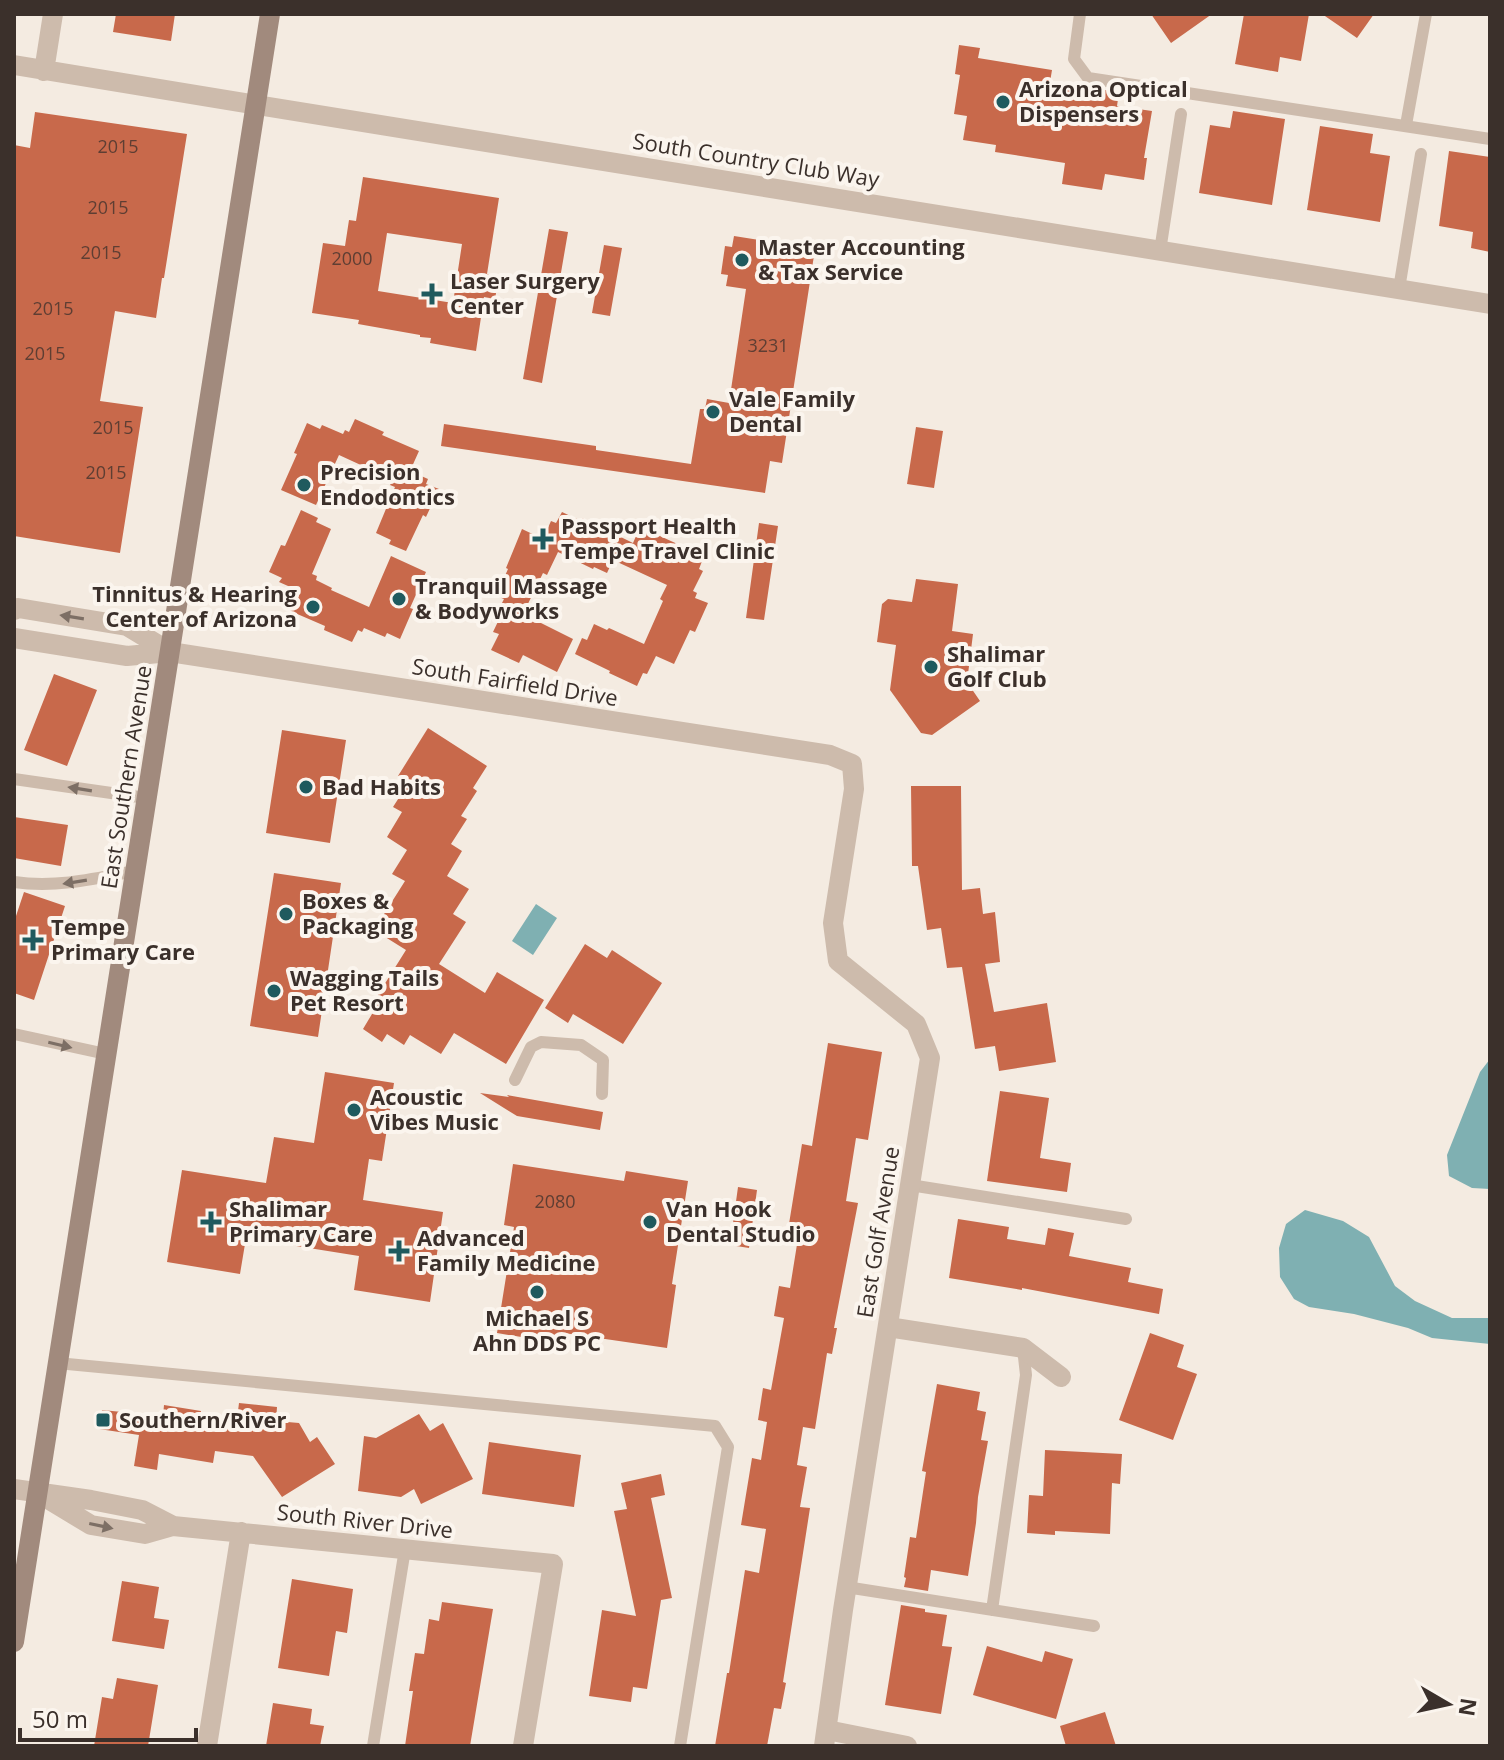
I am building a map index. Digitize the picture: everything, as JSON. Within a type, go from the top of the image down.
[{"type":"main road","name":"East Southern Avenue","points":[[14,1642],[270,14]]},
{"type":"street","points":[[44,71],[53,14]]},
{"type":"street","name":"South Country Club Way","points":[[14,65],[1490,304]]},
{"type":"street","name":"South Fairfield Drive","points":[[14,610],[18,608],[127,626],[170,652]]},
{"type":"street","name":"South Fairfield Drive","points":[[14,638],[127,656],[170,652],[830,755],[852,764]]},
{"type":"street","name":"East Golf Avenue","points":[[826,1738],[846,1587],[930,1058],[916,1024],[838,961],[833,923],[854,789],[852,764]]},
{"type":"street","points":[[888,1327],[1023,1348],[1061,1377]]},
{"type":"street","name":"South River Drive","points":[[14,1489],[142,1510],[173,1526],[553,1564],[523,1746]]},
{"type":"street","points":[[207,1746],[241,1532]]},
{"type":"street","points":[[826,1738],[907,1746]]},
{"type":"lane","points":[[1080,14],[1074,59],[1088,78],[1490,139]]},
{"type":"lane","points":[[1406,125],[1426,14]]},
{"type":"lane","points":[[1160,251],[1181,114]]},
{"type":"lane","points":[[1399,289],[1421,154]]},
{"type":"lane","points":[[14,779],[146,798]]},
{"type":"lane","points":[[14,882],[64,884],[135,871]]},
{"type":"lane","points":[[14,1034],[106,1054]]},
{"type":"lane","points":[[515,1080],[531,1047],[541,1042],[581,1045],[603,1060],[602,1094]]},
{"type":"lane","points":[[910,1185],[1126,1219]]},
{"type":"lane","points":[[992,1610],[1026,1375],[1023,1348]]},
{"type":"lane","points":[[57,1363],[715,1426],[728,1447],[680,1746]]},
{"type":"lane","points":[[373,1746],[405,1549]]},
{"type":"lane","points":[[846,1587],[1094,1626]]},
{"type":"water","points":[[536,904],[557,918],[533,955],[512,941]]},
{"type":"water","points":[[1490,1059],[1490,1189],[1472,1188],[1449,1176],[1447,1155],[1480,1072]]},
{"type":"water","points":[[1305,1210],[1343,1221],[1369,1237],[1395,1286],[1415,1301],[1452,1318],[1490,1318],[1490,1344],[1432,1338],[1408,1328],[1354,1314],[1309,1307],[1294,1299],[1280,1277],[1279,1248],[1286,1224]]},
{"type":"building","points":[[116,14],[175,14],[171,41],[113,32]]},
{"type":"building","points":[[1151,14],[1212,14],[1171,43]]},
{"type":"building","points":[[1244,14],[1309,14],[1301,61],[1280,57],[1278,72],[1235,64]]},
{"type":"building","points":[[1322,14],[1374,14],[1357,38]]},
{"type":"building","points":[[959,45],[980,48],[978,58],[1052,70],[1050,82],[1119,92],[1117,106],[1152,111],[1144,158],[1147,158],[1144,180],[1105,174],[1102,190],[1062,184],[1065,163],[995,152],[996,145],[963,140],[967,116],[954,114],[960,75],[955,74]]},
{"type":"building","points":[[1233,111],[1285,119],[1272,205],[1199,193],[1210,125],[1230,128]]},
{"type":"building","points":[[35,112],[187,134],[156,318],[115,311],[100,401],[143,407],[120,553],[14,536],[14,145],[30,148]]},
{"type":"building","points":[[1320,126],[1373,134],[1370,153],[1390,156],[1380,222],[1307,210]]},
{"type":"building","points":[[1449,151],[1490,157],[1490,252],[1471,248],[1473,232],[1439,226]]},
{"type":"building","points":[[363,177],[499,198],[487,274],[499,276],[495,299],[484,297],[476,351],[430,343],[431,338],[420,335],[358,324],[359,320],[312,313],[323,243],[345,246],[349,220],[356,221]],"holes":[[[387,233],[462,244],[453,303],[378,291]]]},
{"type":"building","points":[[549,229],[568,232],[542,383],[523,379]]},
{"type":"building","points":[[734,236],[815,249],[782,463],[770,461],[765,493],[441,446],[444,424],[596,446],[596,450],[691,464],[700,409],[705,409],[707,399],[729,403],[746,289],[726,286],[728,275],[721,274],[725,246],[732,247]]},
{"type":"building","points":[[604,245],[622,248],[610,316],[592,313]]},
{"type":"building","name":"Precision Endodontics","points":[[355,419],[419,451],[410,471],[428,479],[426,484],[439,489],[406,551],[389,544],[391,540],[376,533],[395,487],[376,472],[339,455],[316,505],[281,490],[307,423],[320,429],[322,425],[343,434],[345,430],[349,432]]},
{"type":"building","points":[[916,427],[943,431],[934,488],[907,484]]},
{"type":"building","points":[[301,510],[331,529],[312,574],[331,590],[369,607],[391,556],[426,572],[400,639],[387,633],[385,637],[364,628],[362,632],[358,630],[352,642],[288,610],[297,590],[279,582],[282,578],[269,572]]},
{"type":"building","points":[[562,512],[581,521],[582,518],[633,543],[640,527],[704,556],[699,569],[703,571],[693,591],[697,593],[695,598],[708,603],[695,632],[690,630],[674,664],[656,656],[637,686],[575,654],[582,638],[587,640],[594,624],[644,644],[663,601],[660,599],[667,585],[613,560],[607,573],[558,552],[547,575],[543,573],[523,614],[573,639],[557,672],[523,655],[519,663],[491,650],[499,634],[493,632],[504,609],[500,607],[504,599],[496,596],[522,529],[543,539],[551,521],[556,523]]},
{"type":"building","points":[[759,523],[778,526],[764,620],[746,618]]},
{"type":"building","name":"Shalimar Golf Club","points":[[916,579],[958,584],[952,631],[973,634],[967,682],[980,701],[932,735],[921,733],[890,690],[896,645],[877,642],[882,604],[888,599],[912,602]]},
{"type":"building","points":[[54,674],[97,690],[67,766],[24,750]]},
{"type":"building","points":[[428,728],[487,766],[473,788],[477,791],[461,816],[467,819],[451,844],[462,851],[447,876],[469,889],[453,914],[466,922],[439,964],[485,993],[497,972],[544,1000],[506,1064],[454,1033],[441,1054],[410,1035],[404,1045],[387,1034],[382,1042],[363,1029],[378,1004],[374,1001],[406,950],[374,930],[405,881],[392,874],[407,850],[387,837],[402,812],[393,807],[409,782],[398,776]]},
{"type":"building","name":"Bad Habits","points":[[282,730],[346,740],[330,843],[266,833]]},
{"type":"building","points":[[911,786],[961,786],[962,890],[980,888],[983,914],[995,912],[1000,962],[985,964],[994,1012],[1047,1003],[1056,1062],[999,1071],[995,1046],[975,1049],[962,967],[947,968],[941,928],[927,930],[918,866],[912,866]]},
{"type":"building","points":[[14,817],[68,825],[61,866],[14,858]]},
{"type":"building","points":[[274,873],[341,883],[318,1037],[250,1026]]},
{"type":"building","points":[[24,892],[65,906],[34,1000],[14,993],[14,922]]},
{"type":"building","points":[[585,944],[607,958],[612,950],[662,983],[623,1044],[573,1014],[568,1023],[545,1008]]},
{"type":"building","points":[[828,1043],[882,1052],[868,1140],[856,1138],[846,1201],[858,1203],[834,1328],[837,1328],[832,1354],[827,1353],[815,1429],[803,1427],[797,1465],[807,1467],[800,1507],[810,1508],[783,1682],[786,1683],[781,1709],[774,1708],[767,1746],[715,1746],[745,1570],[759,1573],[766,1529],[741,1525],[752,1458],[761,1460],[767,1422],[758,1420],[763,1388],[771,1390],[784,1318],[774,1316],[779,1286],[790,1288],[799,1232],[788,1230],[802,1144],[812,1146]]},
{"type":"building","points":[[325,1072],[394,1083],[382,1161],[369,1159],[363,1200],[443,1212],[430,1302],[354,1290],[359,1256],[246,1238],[240,1274],[167,1262],[182,1170],[266,1183],[274,1137],[314,1143]]},
{"type":"building","points":[[1000,1091],[1049,1098],[1040,1158],[1071,1163],[1067,1192],[987,1181]]},
{"type":"building","points":[[480,1093],[603,1112],[600,1130],[517,1116]]},
{"type":"building","points":[[513,1164],[624,1181],[626,1171],[688,1181],[672,1284],[676,1285],[667,1348],[564,1333],[563,1344],[497,1333],[514,1227],[504,1225]]},
{"type":"building","points":[[738,1187],[757,1190],[749,1248],[730,1245]]},
{"type":"building","points":[[958,1219],[1009,1227],[1007,1239],[1045,1245],[1048,1228],[1074,1233],[1069,1256],[1131,1268],[1128,1282],[1163,1289],[1159,1314],[1022,1288],[949,1278]]},
{"type":"building","points":[[1150,1333],[1184,1345],[1177,1367],[1197,1374],[1173,1440],[1119,1420]]},
{"type":"building","points":[[937,1384],[980,1392],[977,1410],[986,1412],[981,1440],[988,1441],[968,1576],[931,1570],[928,1591],[904,1587],[904,1577],[910,1537],[916,1538],[926,1472],[922,1471]]},
{"type":"building","points":[[239,1403],[277,1407],[276,1421],[299,1423],[310,1442],[317,1437],[335,1464],[282,1497],[253,1456],[215,1451],[213,1463],[159,1454],[157,1470],[134,1466],[139,1435],[99,1429],[102,1410],[163,1416],[164,1405],[201,1411],[200,1422],[236,1427]]},
{"type":"building","points":[[419,1414],[430,1431],[443,1423],[473,1479],[421,1504],[414,1489],[401,1497],[358,1491],[364,1436],[376,1438]]},
{"type":"building","points":[[489,1442],[581,1455],[574,1507],[482,1494]]},
{"type":"building","points":[[1045,1450],[1122,1454],[1120,1484],[1112,1483],[1110,1534],[1027,1533],[1029,1495],[1043,1496]]},
{"type":"building","points":[[661,1474],[665,1495],[651,1498],[672,1598],[661,1600],[647,1689],[633,1687],[631,1702],[589,1696],[602,1610],[636,1616],[614,1511],[627,1509],[621,1483]]},
{"type":"building","points":[[292,1579],[353,1589],[347,1633],[336,1631],[329,1676],[278,1668]]},
{"type":"building","points":[[122,1581],[159,1587],[154,1618],[169,1620],[164,1649],[112,1641]]},
{"type":"building","points":[[442,1602],[493,1609],[470,1746],[405,1746],[415,1653],[424,1654],[429,1619],[439,1621]]},
{"type":"building","points":[[901,1605],[947,1615],[942,1646],[952,1647],[941,1714],[885,1705]]},
{"type":"building","points":[[987,1646],[1042,1662],[1045,1651],[1073,1659],[1056,1719],[973,1695]]},
{"type":"building","points":[[117,1678],[158,1685],[148,1746],[94,1746],[102,1697],[113,1699]]},
{"type":"building","points":[[273,1703],[312,1709],[310,1724],[324,1726],[320,1746],[266,1746]]},
{"type":"building","points":[[1105,1712],[1116,1746],[1066,1746],[1060,1726]]},
{"type":"place","name":"Arizona Optical Dispensers","points":[[1003,102]]},
{"type":"place","name":"Master Accounting & Tax Service","points":[[742,260]]},
{"type":"place","name":"Laser Surgery Center","points":[[432,294]]},
{"type":"place","name":"Vale Family Dental","points":[[713,412]]},
{"type":"place","name":"Precision Endodontics","points":[[304,485]]},
{"type":"place","name":"Passport Health Tempe Travel Clinic","points":[[543,539]]},
{"type":"place","name":"Tranquil Massage & Bodyworks","points":[[399,599]]},
{"type":"place","name":"Tinnitus & Hearing Center of Arizona","points":[[313,607]]},
{"type":"place","name":"Shalimar Golf Club","points":[[931,667]]},
{"type":"place","name":"Bad Habits","points":[[306,787]]},
{"type":"place","name":"Boxes & Packaging","points":[[286,914]]},
{"type":"place","name":"Tempe Primary Care","points":[[33,940]]},
{"type":"place","name":"Wagging Tails Pet Resort","points":[[274,991]]},
{"type":"place","name":"Acoustic Vibes Music","points":[[354,1110]]},
{"type":"place","name":"Shalimar Primary Care","points":[[211,1222]]},
{"type":"place","name":"Van Hook Dental Studio","points":[[650,1222]]},
{"type":"place","name":"Advanced Family Medicine","points":[[399,1251]]},
{"type":"place","name":"Michael S Ahn DDS PC","points":[[537,1292]]},
{"type":"place","name":"Southern/River","points":[[103,1420]]}]
